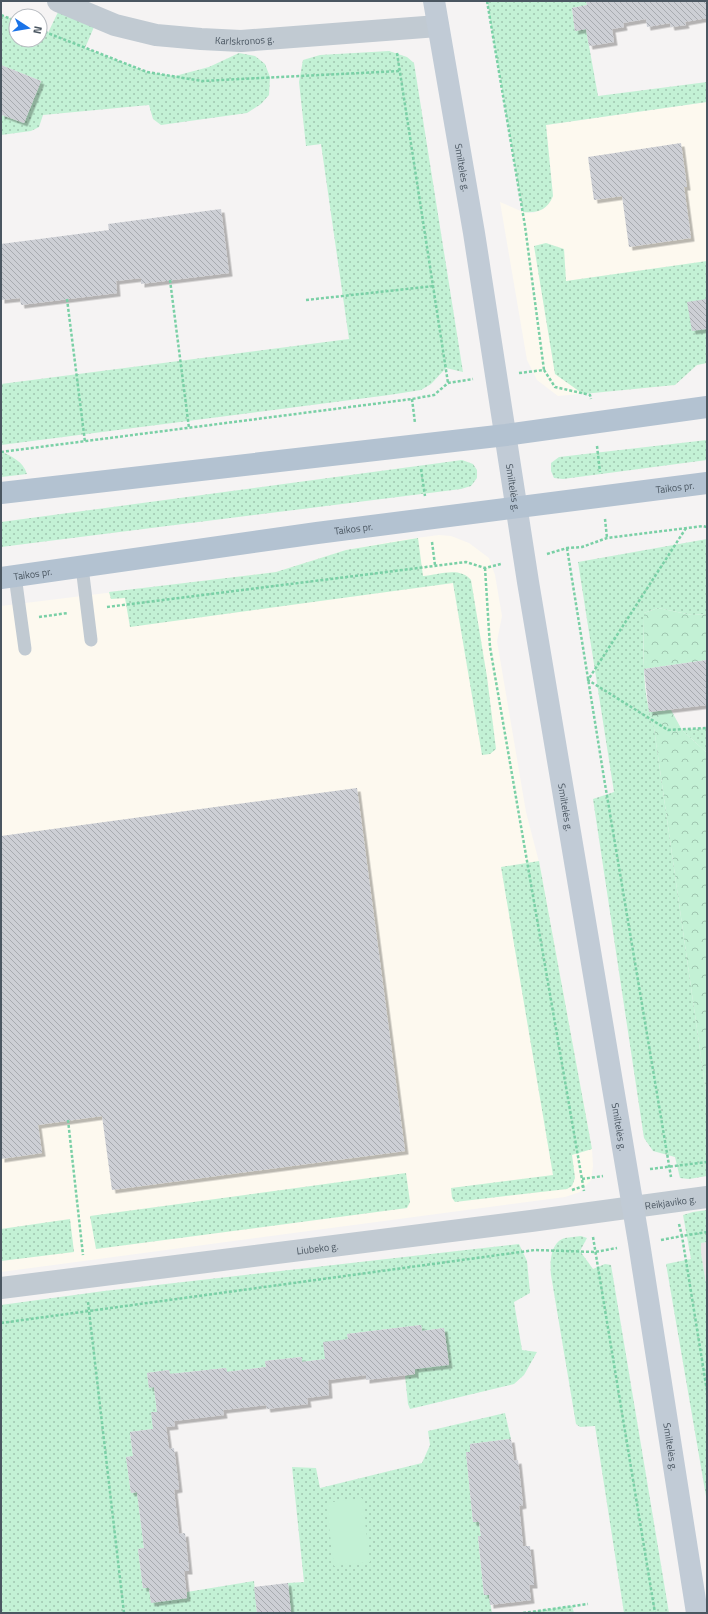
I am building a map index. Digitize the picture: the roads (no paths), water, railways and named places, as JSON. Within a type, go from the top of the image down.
[{"type":"main road","points":[[1,493],[506,435],[707,407]]},
{"type":"main road","name":"Taikos pr.","points":[[8,577],[317,533],[707,483]]},
{"type":"street","name":"Karlskronos g.","points":[[58,1],[115,26],[156,35],[201,39],[241,41],[438,26]]},
{"type":"street","name":"Smiltelės g.","points":[[434,1],[497,376],[528,582],[633,1206],[697,1613]]},
{"type":"street","name":"Reikjaviko g.","points":[[633,1206],[707,1197]]},
{"type":"street","name":"Liubeko g.","points":[[1,1288],[531,1221],[633,1206]]},
{"type":"lane","points":[[82,567],[91,640]]},
{"type":"lane","points":[[8,577],[21,619],[25,649]]}]
